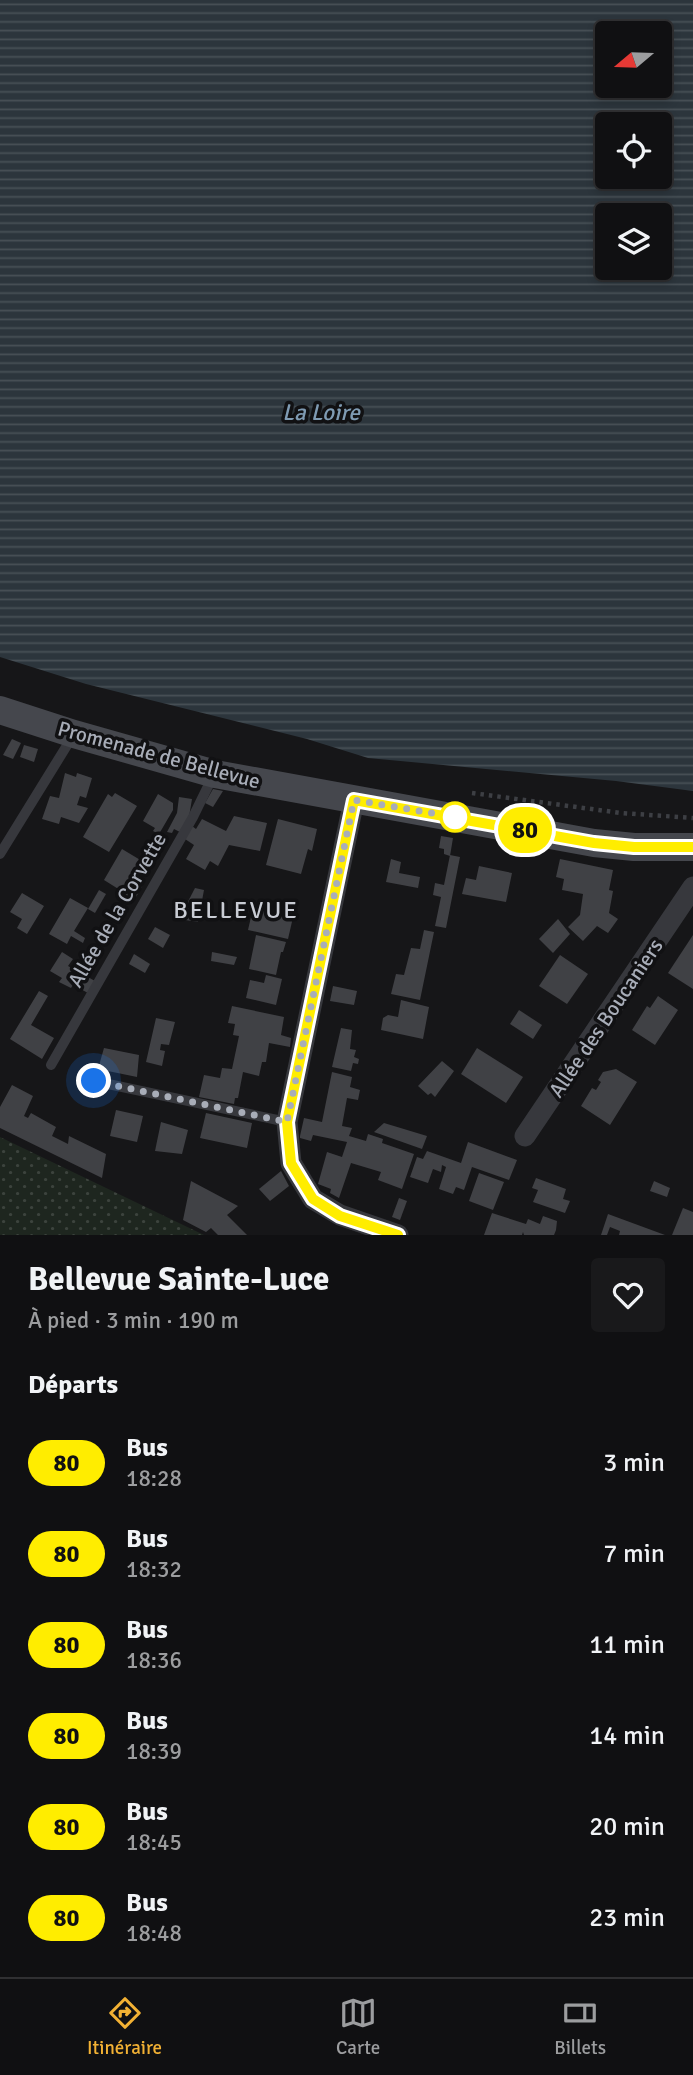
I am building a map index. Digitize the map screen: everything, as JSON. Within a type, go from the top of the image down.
[{"type":"street","name":"Promenade de Bellevue","points":[[0,710],[215,774],[594,843],[634,847],[693,847]]},
{"type":"street","points":[[354,800],[287,1122],[291,1163],[313,1199],[340,1216],[398,1235]]},
{"type":"street","name":"Allée des Boucaniers","points":[[525,1136],[691,894]]},
{"type":"lane","points":[[0,854],[74,734]]},
{"type":"lane","name":"Allée de la Corvette","points":[[51,1065],[215,774]]},
{"type":"lane","points":[[94,1081],[287,1122]]},
{"type":"path","points":[[461,792],[621,813],[693,818]]},
{"type":"shaded area","points":[[0,1137],[204,1235],[0,1235]]},
{"type":"water","name":"La Loire","points":[[0,0],[693,0],[693,791],[616,781],[368,758],[307,739],[86,684],[0,657]]},
{"type":"building","points":[[12,739],[21,743],[13,759],[3,755]]},
{"type":"building","points":[[24,745],[38,749],[34,762],[20,757]]},
{"type":"building","points":[[65,773],[76,777],[77,773],[92,778],[86,798],[80,796],[77,805],[88,808],[79,823],[61,817],[59,824],[42,819],[50,796],[59,798]]},
{"type":"building","points":[[213,789],[223,791],[213,807],[205,803]]},
{"type":"building","points":[[115,793],[137,806],[109,852],[83,837],[108,794],[112,797]]},
{"type":"building","points":[[158,794],[173,803],[173,810],[159,834],[153,831],[155,828],[143,821]]},
{"type":"building","points":[[179,797],[192,799],[189,817],[180,832],[174,829],[172,833],[167,832],[177,813]]},
{"type":"building","points":[[234,816],[267,823],[260,851],[229,845],[218,866],[210,861],[205,870],[186,859],[194,845],[185,839],[192,826],[196,829],[202,819],[226,831]]},
{"type":"building","points":[[278,819],[317,829],[312,851],[308,849],[301,874],[266,865]]},
{"type":"building","points":[[441,836],[453,838],[450,856],[444,854],[444,849],[439,848]]},
{"type":"building","points":[[122,849],[147,864],[136,883],[142,887],[133,902],[118,894],[120,890],[104,880]]},
{"type":"building","points":[[450,855],[460,857],[446,928],[435,926],[441,897],[433,895],[435,883],[444,885]]},
{"type":"building","points":[[391,859],[401,862],[399,873],[420,877],[418,888],[386,882]]},
{"type":"building","points":[[560,859],[613,870],[609,890],[613,891],[609,913],[618,919],[608,933],[597,926],[583,941],[568,927],[580,915],[583,894],[562,890],[564,879],[556,877]]},
{"type":"building","points":[[479,866],[512,873],[506,902],[462,894],[466,878],[476,880]]},
{"type":"building","points":[[195,888],[204,890],[198,922],[179,919]]},
{"type":"building","points":[[99,890],[106,894],[95,913],[88,909]]},
{"type":"building","points":[[22,893],[44,906],[27,934],[17,928],[22,919],[10,912]]},
{"type":"building","points":[[70,898],[88,908],[74,931],[85,938],[83,943],[71,936],[67,944],[49,934]]},
{"type":"building","points":[[254,904],[294,913],[288,939],[248,930]]},
{"type":"building","points":[[558,919],[570,934],[553,953],[539,939]]},
{"type":"building","points":[[155,927],[170,935],[163,948],[148,939]]},
{"type":"building","points":[[424,930],[434,932],[420,1000],[391,994],[396,974],[404,975],[411,948],[420,949]]},
{"type":"building","points":[[256,935],[286,942],[276,975],[249,969]]},
{"type":"building","points":[[693,935],[693,989],[668,973]]},
{"type":"building","points":[[62,952],[73,959],[68,966],[95,981],[88,993],[73,985],[71,988],[59,982],[62,978],[50,971]]},
{"type":"building","points":[[212,952],[237,957],[234,965],[211,961]]},
{"type":"building","points":[[134,954],[150,964],[145,973],[129,964]]},
{"type":"building","points":[[560,955],[588,974],[567,1004],[539,986]]},
{"type":"building","points":[[266,975],[282,979],[276,1005],[246,998],[250,980],[264,983]]},
{"type":"building","points":[[333,986],[357,991],[354,1005],[330,1001]]},
{"type":"building","points":[[39,991],[48,996],[31,1025],[54,1038],[42,1059],[10,1039]]},
{"type":"building","points":[[658,996],[678,1010],[655,1045],[632,1030],[647,1006],[650,1008]]},
{"type":"building","points":[[401,1000],[429,1007],[423,1039],[381,1030],[383,1018],[388,1015],[398,1017]]},
{"type":"building","points":[[232,1006],[284,1017],[281,1035],[291,1038],[290,1047],[269,1043],[266,1062],[262,1062],[259,1076],[243,1072],[238,1098],[235,1098],[234,1104],[199,1097],[204,1075],[220,1078],[222,1068],[232,1069],[239,1036],[233,1035],[235,1024],[228,1023]]},
{"type":"building","points":[[519,1010],[542,1025],[533,1039],[510,1024]]},
{"type":"building","points":[[156,1018],[175,1022],[169,1045],[161,1044],[160,1050],[165,1051],[162,1066],[146,1062]]},
{"type":"building","points":[[341,1028],[352,1030],[350,1049],[356,1050],[354,1057],[359,1059],[358,1064],[353,1063],[351,1071],[332,1067]]},
{"type":"building","points":[[104,1048],[139,1055],[137,1077],[98,1069]]},
{"type":"building","points":[[477,1048],[523,1077],[506,1103],[461,1074]]},
{"type":"building","points":[[442,1061],[454,1071],[435,1097],[431,1093],[428,1095],[418,1086]]},
{"type":"building","points":[[616,1069],[637,1082],[610,1125],[581,1106],[592,1088],[596,1090],[603,1072]]},
{"type":"building","points":[[332,1072],[352,1077],[350,1087],[360,1090],[358,1100],[347,1098],[342,1126],[352,1128],[349,1136],[366,1141],[368,1134],[383,1139],[382,1143],[414,1154],[402,1189],[378,1180],[381,1172],[351,1163],[339,1198],[330,1193],[331,1189],[318,1184],[327,1152],[342,1157],[347,1142],[313,1135],[311,1141],[300,1136],[304,1118],[322,1122]]},
{"type":"building","points":[[12,1085],[33,1096],[24,1116],[28,1118],[31,1113],[56,1127],[52,1136],[68,1144],[69,1136],[106,1154],[102,1178],[0,1128],[0,1107]]},
{"type":"building","points":[[116,1110],[143,1116],[137,1142],[110,1136]]},
{"type":"building","points":[[206,1113],[252,1123],[247,1148],[200,1138]]},
{"type":"building","points":[[161,1122],[188,1130],[182,1154],[155,1151]]},
{"type":"building","points":[[384,1123],[427,1136],[422,1149],[374,1132]]},
{"type":"building","points":[[468,1142],[517,1160],[509,1180],[472,1167],[464,1190],[456,1187],[453,1194],[439,1189],[446,1167],[442,1165],[441,1172],[433,1169],[428,1183],[410,1177],[417,1157],[423,1159],[427,1151],[461,1163]]},
{"type":"building","points":[[281,1171],[289,1186],[270,1201],[259,1189]]},
{"type":"building","points":[[479,1173],[504,1182],[493,1210],[469,1201]]},
{"type":"building","points":[[536,1178],[566,1189],[563,1199],[570,1201],[565,1213],[533,1202],[538,1190],[532,1188]]},
{"type":"building","points":[[191,1181],[238,1206],[227,1215],[247,1235],[218,1235],[211,1228],[206,1232],[183,1220]]},
{"type":"building","points":[[654,1181],[670,1188],[667,1197],[650,1191]]},
{"type":"building","points":[[399,1198],[407,1201],[400,1220],[392,1217]]},
{"type":"building","points":[[683,1208],[693,1212],[693,1235],[672,1235]]},
{"type":"building","points":[[492,1213],[526,1224],[528,1219],[540,1224],[543,1216],[557,1221],[556,1230],[554,1235],[524,1235],[523,1232],[522,1235],[484,1235]]},
{"type":"building","points":[[608,1214],[665,1235],[619,1235],[620,1231],[610,1227],[607,1235],[601,1235]]},
{"type":"bus line","name":"80","points":[[398,1235],[340,1216],[313,1199],[291,1163],[287,1122],[354,800],[594,843],[634,847],[693,847]]},
{"type":"district","name":"BELLEVUE","points":[[236,910]]},
{"type":"route","points":[[94,1081],[287,1122],[354,800],[455,817]]}]
